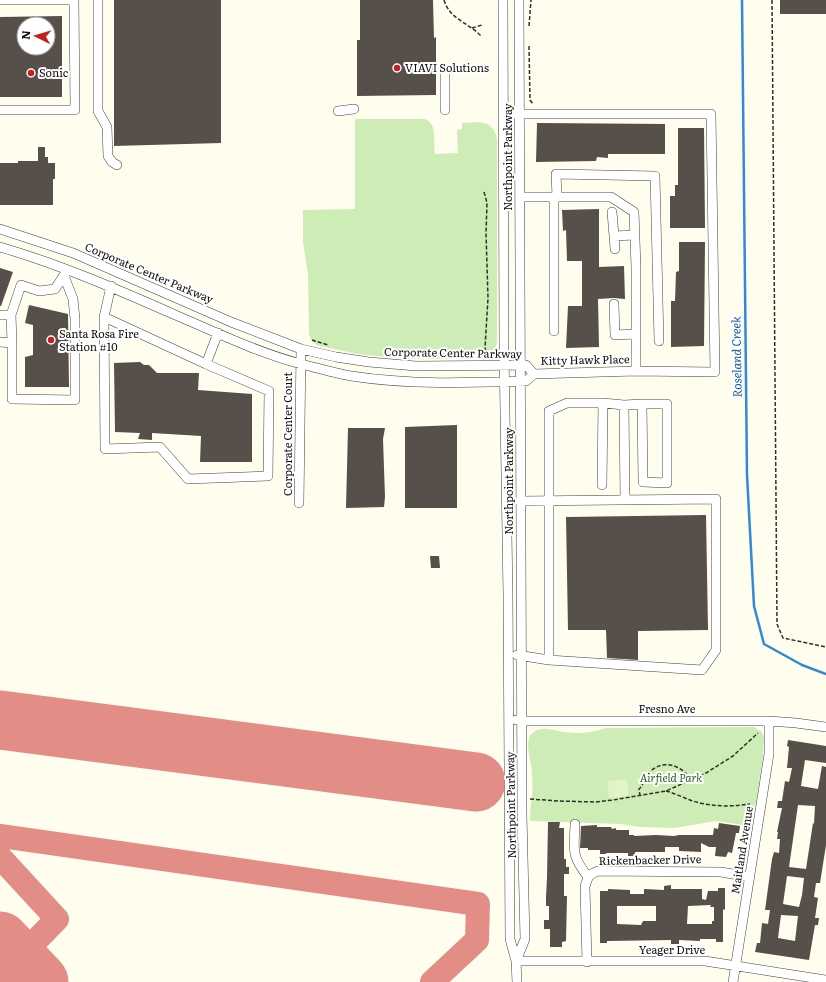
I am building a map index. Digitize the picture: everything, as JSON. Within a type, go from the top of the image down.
[{"type":"street","points":[[0,0],[74,0],[75,110],[0,110]]},
{"type":"street","points":[[98,0],[98,110],[107,127],[108,156],[112,162],[117,165]]},
{"type":"street","name":"Northpoint Parkway","points":[[503,0],[504,382],[510,939],[516,961],[517,982]]},
{"type":"street","name":"Northpoint Parkway","points":[[516,961],[525,939],[522,721],[519,0]]},
{"type":"street","points":[[445,72],[445,110]]},
{"type":"street","points":[[338,110],[354,109]]},
{"type":"street","points":[[504,114],[519,114]]},
{"type":"street","name":"Kitty Hawk Place","points":[[519,114],[711,114],[715,372],[636,371],[534,374]]},
{"type":"street","points":[[554,331],[556,174],[655,176],[659,341]]},
{"type":"street","points":[[520,197],[611,197],[634,212],[636,267],[636,371]]},
{"type":"street","points":[[612,212],[615,249]]},
{"type":"street","name":"Corporate Center Parkway","points":[[0,229],[73,253],[231,322],[301,349],[336,357],[408,366],[526,365],[534,374]]},
{"type":"street","points":[[614,236],[635,234]]},
{"type":"street","points":[[0,246],[66,273],[111,286],[255,349],[300,364],[351,376],[435,382],[526,381],[534,374]]},
{"type":"street","points":[[66,273],[73,299],[75,319],[75,400],[12,399],[11,315],[21,285],[39,291],[56,289],[66,273]]},
{"type":"street","points":[[104,317],[206,364],[268,390],[268,476],[188,479],[160,447],[105,449],[104,317],[111,286]]},
{"type":"street","points":[[614,304],[615,335],[636,334]]},
{"type":"street","points":[[0,315],[11,315]]},
{"type":"street","points":[[206,364],[218,333]]},
{"type":"street","points":[[0,342],[12,343]]},
{"type":"street","name":"Corporate Center Court","points":[[299,503],[301,349]]},
{"type":"street","points":[[549,660],[548,501],[550,411],[567,403],[602,403],[624,405],[642,404],[667,404],[667,483],[643,482],[642,404]]},
{"type":"street","points":[[602,403],[602,485]]},
{"type":"street","points":[[624,405],[625,500]]},
{"type":"street","points":[[508,655],[522,655],[549,660],[702,670],[716,650],[716,499],[521,501]]},
{"type":"street","name":"Fresno Ave","points":[[508,718],[522,721],[769,721],[826,727]]},
{"type":"street","name":"Maitland Avenue","points":[[733,982],[769,754],[769,721]]},
{"type":"street","points":[[575,824],[575,858],[588,877]]},
{"type":"street","name":"Rickenbacker Drive","points":[[587,962],[585,887],[586,879],[591,874],[598,871],[721,872],[750,877]]},
{"type":"street","name":"Yeager Drive","points":[[516,961],[705,961],[826,977]]},
{"type":"path","points":[[444,0],[450,14],[472,28],[480,36]]},
{"type":"path","points":[[528,27],[531,0]]},
{"type":"path","points":[[772,0],[777,624],[784,638],[826,647]]},
{"type":"path","points":[[472,28],[482,25]]},
{"type":"path","points":[[529,42],[530,100],[534,104]]},
{"type":"path","points":[[484,192],[487,203],[486,233],[488,298],[485,348],[488,355]]},
{"type":"path","points":[[312,340],[333,347]]},
{"type":"path","points":[[530,798],[559,802],[594,802],[666,791],[706,773],[733,756],[758,733]]},
{"type":"path","points":[[640,796],[639,789],[642,787],[647,774],[652,769],[662,765],[666,764],[678,767],[686,772],[690,780]]},
{"type":"path","points":[[666,791],[690,800],[708,804],[727,806],[750,804]]},
{"type":"green space","points":[[355,119],[425,119],[432,125],[435,154],[458,153],[457,130],[462,129],[462,123],[484,123],[489,125],[495,133],[497,139],[497,342],[494,353],[491,350],[486,355],[475,355],[473,353],[472,355],[469,355],[469,352],[465,352],[465,355],[453,355],[453,359],[394,358],[358,354],[320,346],[312,340],[309,334],[308,274],[303,242],[303,210],[355,209]]},
{"type":"green space","name":"Airfield Park","points":[[754,727],[762,732],[764,738],[763,757],[756,803],[752,810],[750,826],[716,821],[674,828],[640,827],[620,824],[530,821],[532,770],[528,743],[530,736],[536,730],[552,729],[563,732],[580,733],[605,728]]},
{"type":"green space","points":[[627,779],[629,796],[609,798],[607,781]]},
{"type":"building","points":[[114,0],[221,0],[221,143],[114,146]]},
{"type":"building","name":"VIAVI Solutions","points":[[360,0],[433,0],[434,38],[436,37],[436,95],[357,96],[357,40],[360,40]]},
{"type":"building","points":[[780,0],[826,0],[826,14],[780,14]]},
{"type":"building","name":"Sonic","points":[[56,16],[62,16],[62,97],[0,97],[0,17],[16,17],[16,56],[56,56]]},
{"type":"building","points":[[537,123],[665,124],[665,154],[608,154],[608,158],[597,157],[596,161],[536,162]]},
{"type":"building","points":[[678,128],[704,128],[705,228],[670,228],[670,196],[675,196],[675,185],[678,185]]},
{"type":"building","points":[[38,147],[45,147],[45,157],[48,157],[48,163],[55,163],[55,179],[53,179],[53,205],[0,205],[0,163],[38,161]]},
{"type":"building","points":[[599,209],[599,267],[624,266],[625,299],[598,299],[599,347],[566,348],[568,306],[582,306],[582,261],[567,261],[566,230],[563,231],[562,210]]},
{"type":"building","points":[[679,242],[705,242],[704,346],[671,347],[671,301],[675,301],[676,272],[679,271]]},
{"type":"building","points":[[0,268],[13,272],[1,306],[0,306]]},
{"type":"building","name":"Santa Rosa Fire Station #10","points":[[29,305],[68,314],[69,387],[25,387],[25,357],[33,355],[33,325],[25,323]]},
{"type":"building","points":[[140,362],[144,365],[149,365],[157,373],[199,373],[198,390],[252,394],[252,462],[200,462],[201,436],[152,433],[152,440],[138,439],[140,433],[115,432],[114,363]]},
{"type":"building","points":[[457,425],[457,508],[405,508],[405,427]]},
{"type":"building","points":[[348,428],[385,428],[383,439],[384,507],[346,508]]},
{"type":"building","points":[[706,515],[708,630],[638,631],[638,660],[607,658],[606,630],[568,630],[566,517]]},
{"type":"building","points":[[430,556],[439,556],[440,568],[431,568]]},
{"type":"building","points":[[788,740],[826,746],[826,763],[805,760],[801,786],[818,789],[822,766],[826,767],[826,845],[820,883],[816,883],[814,897],[818,898],[815,918],[819,918],[818,925],[815,925],[809,960],[755,952],[757,943],[760,943],[762,923],[768,924],[770,910],[765,910],[772,859],[774,852],[779,853],[780,839],[777,839],[777,832],[782,808],[777,808],[778,801],[782,801],[785,781],[789,782],[792,768],[787,768],[789,747],[787,746]],"holes":[[[798,805],[815,806],[814,824],[813,823],[806,869],[789,867]],[[787,876],[804,878],[799,907],[783,904]],[[781,915],[798,916],[795,941],[778,938]]]},
{"type":"building","points":[[548,822],[560,822],[559,828],[564,828],[564,859],[566,859],[566,867],[569,867],[569,874],[564,874],[564,896],[567,896],[566,941],[562,942],[562,947],[550,947],[550,929],[544,929],[544,920],[549,920],[549,906],[546,906]]},
{"type":"building","points":[[719,823],[740,826],[739,833],[736,833],[732,853],[728,852],[726,857],[715,856],[716,847],[709,847],[701,843],[701,852],[679,851],[679,847],[665,847],[665,852],[635,852],[635,856],[628,856],[628,853],[600,854],[600,850],[580,848],[581,826],[597,825],[597,827],[611,827],[612,829],[616,828],[616,830],[629,830],[629,835],[634,836],[674,836],[713,835],[714,828],[718,829]]},
{"type":"building","points":[[671,885],[671,889],[702,889],[702,899],[706,900],[708,891],[718,891],[718,888],[725,888],[725,910],[723,909],[723,942],[716,942],[716,939],[700,939],[700,941],[679,940],[679,944],[671,944],[671,940],[607,941],[607,943],[600,943],[600,891],[608,891],[608,889],[630,890],[630,894],[644,894],[644,889],[664,890],[664,886]],"holes":[[[711,905],[710,907],[714,907],[714,921],[712,921],[712,924],[687,924],[688,906]],[[617,906],[656,906],[656,921],[643,921],[641,925],[617,924]]]},
{"type":"waterway","name":"Roseland Creek","points":[[742,0],[747,475],[754,606],[764,644],[802,665],[826,674]]},
{"type":"taxiway","points":[[0,836],[478,904],[477,940],[432,982]]},
{"type":"taxiway","points":[[0,857],[57,919],[18,959]]},
{"type":"runway","points":[[0,720],[476,782]]},
{"type":"runway","points":[[0,941],[39,982]]},
{"type":"place","name":"VIAVI Solutions","points":[[397,68]]},
{"type":"place","name":"Sonic","points":[[31,73]]},
{"type":"place","name":"Santa Rosa Fire Station #10","points":[[51,340]]}]
